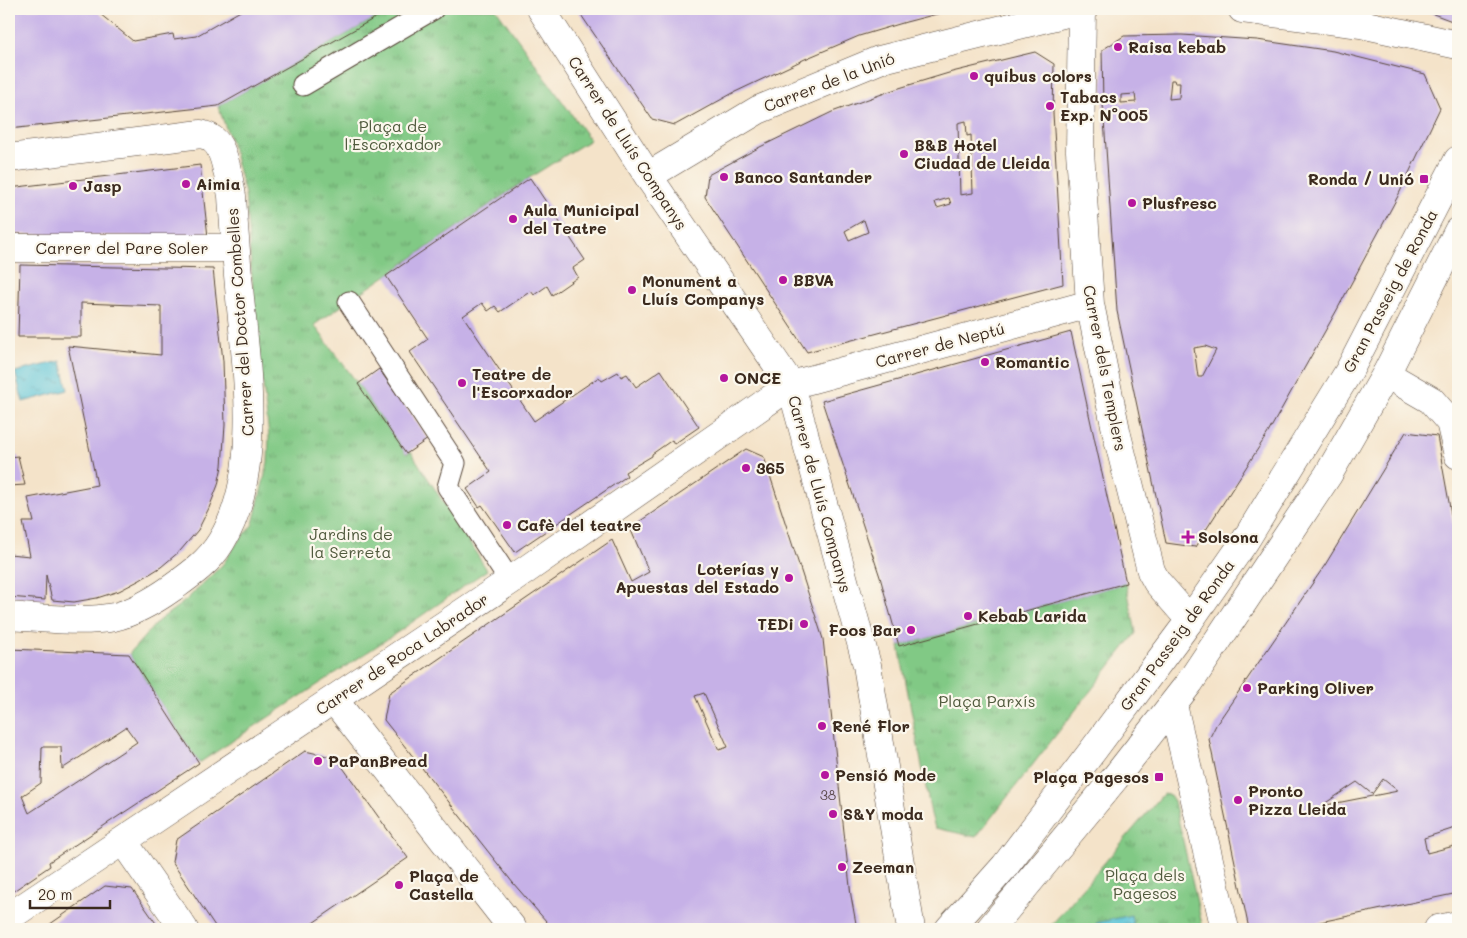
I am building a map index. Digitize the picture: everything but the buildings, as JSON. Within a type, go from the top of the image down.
[{"type":"street","points":[[304,85],[433,9]]},
{"type":"street","name":"Carrer de Lluís Companys","points":[[541,9],[648,176],[791,386],[867,665],[911,929]]},
{"type":"street","name":"Carrer de la Unió","points":[[648,176],[758,110],[879,60],[1082,9]]},
{"type":"street","name":"Carrer dels Templers","points":[[1082,9],[1080,151],[1090,304],[1116,435],[1151,571],[1157,582],[1190,620]]},
{"type":"street","points":[[1242,9],[1362,24],[1458,45]]},
{"type":"street","name":"Carrer del Doctor Combelles","points":[[9,158],[201,134],[212,138],[218,143],[227,170],[232,196],[249,432],[242,487],[227,532],[212,555],[192,574],[164,593],[131,611],[114,617],[89,619],[9,616]]},
{"type":"street","name":"Gran Passeig de Ronda","points":[[949,929],[1005,866],[1190,620],[1245,541],[1349,371],[1458,160]]},
{"type":"street","name":"Gran Passeig de Ronda","points":[[990,929],[1173,705],[1328,475],[1386,374],[1458,231]]},
{"type":"street","name":"Carrer del Pare Soler","points":[[9,248],[235,248]]},
{"type":"street","points":[[349,302],[455,463],[448,487],[510,581]]},
{"type":"street","name":"Carrer de Neptú","points":[[791,386],[1090,304]]},
{"type":"street","points":[[1386,374],[1431,400],[1450,422],[1458,456]]},
{"type":"street","name":"Carrer de Roca Labrador","points":[[9,917],[510,581],[791,386]]},
{"type":"street","points":[[334,700],[445,839],[513,929]]},
{"type":"street","points":[[1173,705],[1226,929]]},
{"type":"street","points":[[123,841],[184,929]]},
{"type":"street","points":[[1438,929],[1458,925]]},
{"type":"green space","points":[[391,9],[496,9],[590,140],[529,178],[314,325],[358,384],[406,454],[411,452],[487,570],[401,630],[199,763],[129,654],[158,621],[185,601],[223,564],[253,524],[268,462],[269,436],[256,325],[245,194],[232,145],[218,106]]},
{"type":"green space","name":"Plaça Parxís","points":[[1126,583],[1136,633],[976,837],[935,828],[899,646]]},
{"type":"green space","name":"Plaça dels Pagesos","points":[[1163,794],[1170,795],[1174,801],[1203,929],[1048,929]]},
{"type":"water","points":[[61,361],[68,390],[23,402],[15,372]]},
{"type":"water","points":[[1131,915],[1134,929],[1097,929],[1096,923]]},
{"type":"place","name":"Raisa kebab","points":[[1118,47]]},
{"type":"place","name":"quibus colors","points":[[974,76]]},
{"type":"place","name":"Tabacs Exp. N°005","points":[[1050,106]]},
{"type":"place","name":"B&B Hotel Ciudad de Lleida","points":[[904,154]]},
{"type":"place","name":"Banco Santander","points":[[724,177]]},
{"type":"place","name":"Ronda / Unió","points":[[1424,179]]},
{"type":"place","name":"Aimia","points":[[186,184]]},
{"type":"place","name":"Jasp","points":[[73,186]]},
{"type":"place","name":"Plusfresc","points":[[1132,203]]},
{"type":"place","name":"Aula Municipal del Teatre","points":[[513,219]]},
{"type":"place","name":"BBVA","points":[[783,280]]},
{"type":"place","name":"Monument a Lluís Companys","points":[[632,290]]},
{"type":"place","name":"Romantic","points":[[985,362]]},
{"type":"place","name":"ONCE","points":[[724,378]]},
{"type":"place","name":"Teatre de l'Escorxador","points":[[462,383]]},
{"type":"place","name":"365","points":[[746,468]]},
{"type":"place","name":"Cafè del teatre","points":[[507,525]]},
{"type":"place","name":"Solsona","points":[[1188,537]]},
{"type":"place","name":"Loterías y Apuestas del Estado","points":[[789,578]]},
{"type":"place","name":"Kebab Larida","points":[[968,616]]},
{"type":"place","name":"TEDi","points":[[804,624]]},
{"type":"place","name":"Foos Bar","points":[[911,630]]},
{"type":"place","name":"Parking Oliver","points":[[1247,688]]},
{"type":"place","name":"René Flor","points":[[822,726]]},
{"type":"place","name":"PaPanBread","points":[[318,761]]},
{"type":"place","name":"Pensió Mode","points":[[825,775]]},
{"type":"place","name":"Plaça Pagesos","points":[[1159,777]]},
{"type":"place","name":"Pronto Pizza Lleida","points":[[1238,800]]},
{"type":"place","name":"S&Y moda","points":[[833,814]]},
{"type":"place","name":"Zeeman","points":[[842,867]]},
{"type":"place","name":"Plaça de Castella","points":[[399,885]]},
{"type":"park label","name":"Plaça de l'Escorxador","points":[[393,135]]},
{"type":"park label","name":"Jardins de la Serreta","points":[[351,543]]}]
